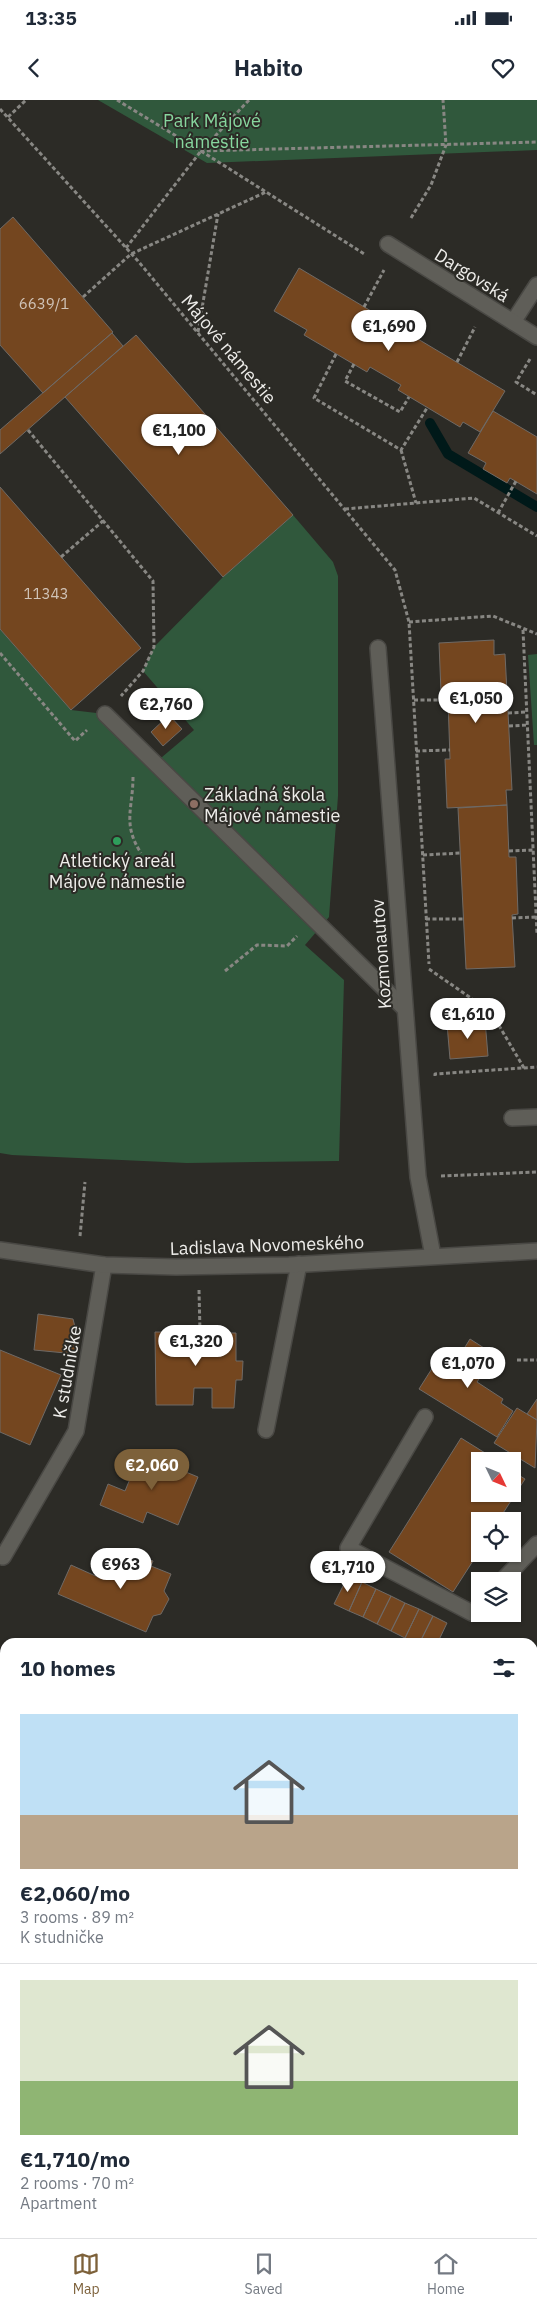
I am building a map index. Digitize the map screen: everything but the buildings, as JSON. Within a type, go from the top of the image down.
[{"type":"street","name":"Dargovská","points":[[388,244],[537,337]]},
{"type":"street","points":[[513,322],[537,284]]},
{"type":"street","name":"Kozmonautov","points":[[378,648],[418,1177],[432,1256]]},
{"type":"street","points":[[105,714],[404,1007]]},
{"type":"street","points":[[512,1118],[537,1117]]},
{"type":"street","name":"Ladislava Novomeského","points":[[0,1250],[104,1265],[199,1267],[299,1264],[537,1251]]},
{"type":"street","points":[[266,1430],[299,1264]]},
{"type":"street","name":"K studničke","points":[[3,1557],[76,1431],[104,1265]]},
{"type":"street","points":[[425,1417],[348,1548],[471,1612]]},
{"type":"street","points":[[511,1572],[537,1544]]},
{"type":"path","points":[[8,117],[26,100]]},
{"type":"path","points":[[117,100],[201,151],[537,142]]},
{"type":"path","points":[[126,248],[201,151],[249,100]]},
{"type":"path","points":[[411,218],[431,185],[446,145],[443,100]]},
{"type":"path","name":"Májové námestie","points":[[0,109],[126,248],[395,570],[409,622],[430,979]]},
{"type":"path","points":[[83,297],[131,254],[266,192]]},
{"type":"path","points":[[198,333],[218,214]]},
{"type":"path","points":[[364,307],[386,267]]},
{"type":"path","points":[[457,362],[477,324]]},
{"type":"path","points":[[336,354],[314,398],[401,450],[416,503]]},
{"type":"path","points":[[354,364],[344,381],[400,412],[409,397]]},
{"type":"path","points":[[401,450],[427,408]]},
{"type":"path","points":[[0,653],[75,740],[105,714],[143,671],[154,647],[153,581],[28,430]]},
{"type":"path","points":[[498,513],[516,482]]},
{"type":"path","points":[[345,509],[474,498],[537,536]]},
{"type":"path","points":[[61,557],[103,521]]},
{"type":"path","points":[[409,622],[492,616],[537,634]]},
{"type":"path","points":[[523,630],[537,934]]},
{"type":"path","points":[[414,700],[448,700]]},
{"type":"path","points":[[508,713],[527,712]]},
{"type":"path","points":[[509,726],[527,725]]},
{"type":"path","points":[[134,742],[134,784],[130,811],[131,838],[141,853]]},
{"type":"path","points":[[416,751],[450,750]]},
{"type":"path","points":[[532,826],[537,826]]},
{"type":"path","points":[[509,850],[533,850]]},
{"type":"path","points":[[423,854],[460,853]]},
{"type":"path","points":[[512,918],[536,917]]},
{"type":"path","points":[[224,971],[257,945],[287,946],[314,919]]},
{"type":"path","points":[[426,919],[464,919]]},
{"type":"path","points":[[429,970],[491,1012],[524,1068]]},
{"type":"path","points":[[435,1064],[436,1083]]},
{"type":"path","points":[[435,1074],[537,1067]]},
{"type":"path","points":[[444,1167],[445,1176]]},
{"type":"path","points":[[418,1177],[537,1172]]},
{"type":"path","points":[[199,1267],[200,1332]]},
{"type":"path","points":[[517,1360],[537,1360]]},
{"type":"green space","name":"Park Májové námestie","points":[[98,100],[537,100],[537,150],[207,163]]},
{"type":"green space","name":"Atletický areál Májové námestie","points":[[293,515],[333,562],[338,576],[338,796],[329,917],[305,945],[344,980],[339,1161],[187,1163],[0,1153],[0,629],[71,710],[105,714],[155,763],[194,730],[143,671],[154,647],[223,577]]},
{"type":"green space","points":[[537,654],[537,745],[534,745],[528,655]]},
{"type":"waterway","points":[[430,423],[448,454],[537,507]]},
{"type":"place","name":"Základná škola Májové námestie","points":[[194,804]]},
{"type":"place","name":"Atletický areál Májové námestie","points":[[117,841]]}]
